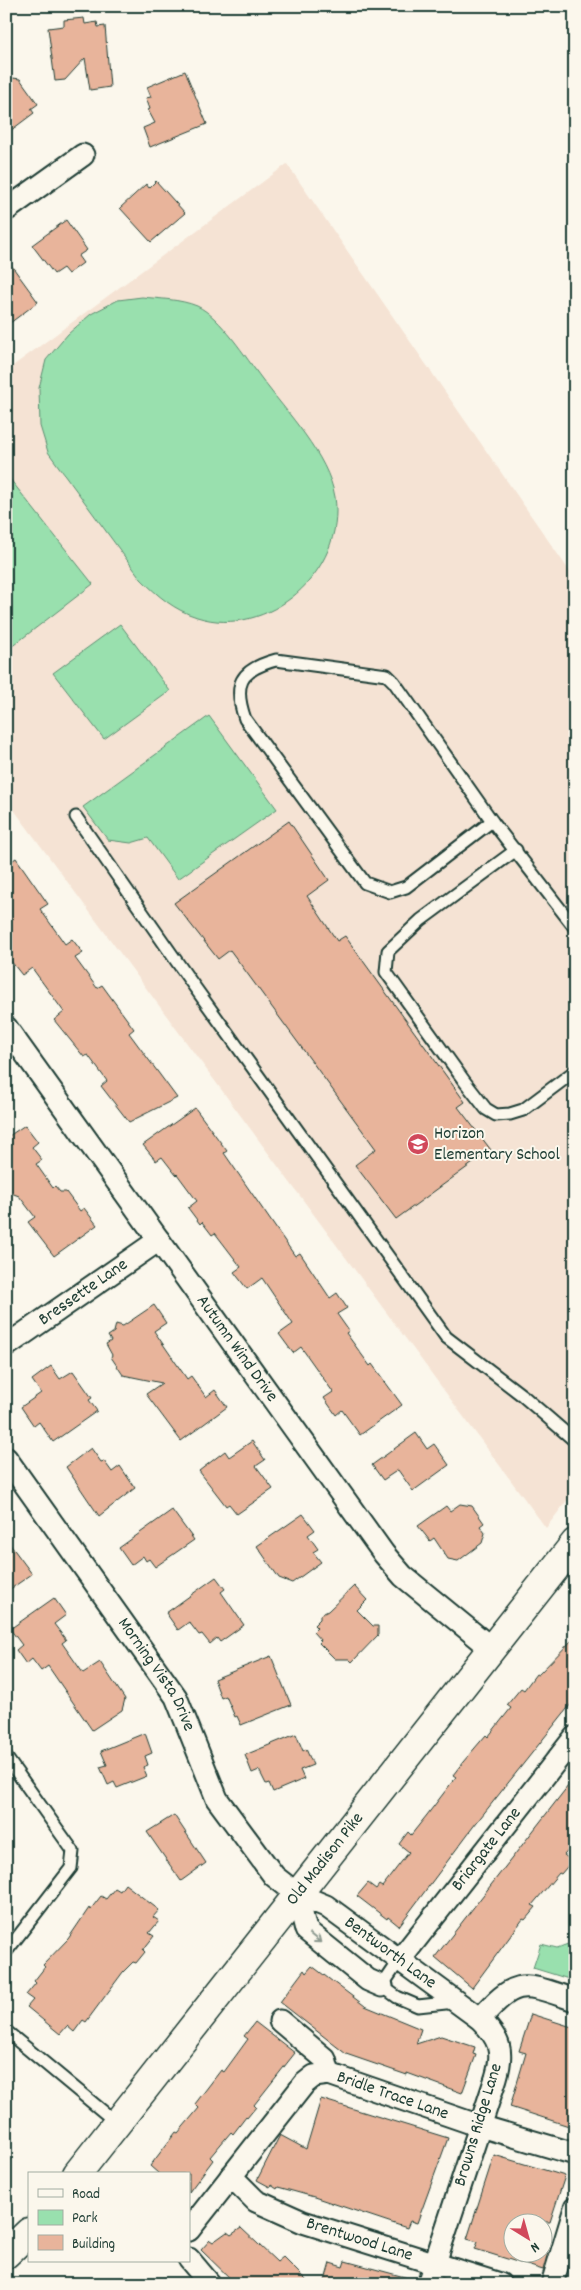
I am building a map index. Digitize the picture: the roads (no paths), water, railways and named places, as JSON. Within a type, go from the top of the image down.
[{"type":"main road","name":"Old Madison Pike","points":[[78,2172],[575,1543]]},
{"type":"main road","points":[[6,2254],[28,2233]]},
{"type":"street","points":[[6,210],[84,155]]},
{"type":"street","name":"Autumn Wind Drive","points":[[6,1027],[384,1554],[403,1576],[491,1648]]},
{"type":"street","name":"Bressette Lane","points":[[6,1346],[159,1240]]},
{"type":"street","name":"Morning Vista Drive","points":[[6,1458],[176,1697],[217,1799],[274,1876],[297,1894]]},
{"type":"street","name":"Briargate Lane","points":[[399,1961],[575,1737]]},
{"type":"street","points":[[297,1894],[306,1930],[368,1980],[382,1986]]},
{"type":"street","name":"Bentworth Lane","points":[[297,1894],[326,1906],[480,2019]]},
{"type":"street","points":[[480,2019],[498,1998],[514,1987],[531,1986],[575,2000]]},
{"type":"street","name":"Browns Ridge Lane","points":[[428,2284],[501,2061],[499,2043],[491,2030],[480,2019]]},
{"type":"street","points":[[280,2021],[325,2059],[329,2074]]},
{"type":"street","name":"Bridle Trace Lane","points":[[190,2229],[304,2084],[314,2076],[329,2074],[480,2126],[575,2154]]},
{"type":"street","name":"Brentwood Lane","points":[[231,2176],[256,2201],[295,2218],[500,2284]]},
{"type":"street","points":[[552,2284],[575,2208]]},
{"type":"street","points":[[190,2259],[210,2284]]},
{"type":"lane","points":[[492,821],[406,887],[390,892],[365,883],[245,719],[238,699],[240,684],[248,673],[264,663],[276,660],[387,675],[394,682],[492,821],[575,928]]},
{"type":"lane","points":[[76,817],[191,982],[446,1337],[523,1396],[575,1440]]},
{"type":"lane","points":[[516,850],[421,920],[388,951],[386,972],[486,1109],[496,1115],[510,1114],[523,1110],[575,1071]]},
{"type":"lane","points":[[6,1757],[74,1851],[74,1860],[71,1868],[6,1952]]},
{"type":"lane","points":[[399,1961],[382,1986],[397,1997],[418,2006],[455,2002]]},
{"type":"lane","points":[[6,2031],[117,2123]]},
{"type":"place","name":"Horizon Elementary School","points":[[418,1144]]}]
